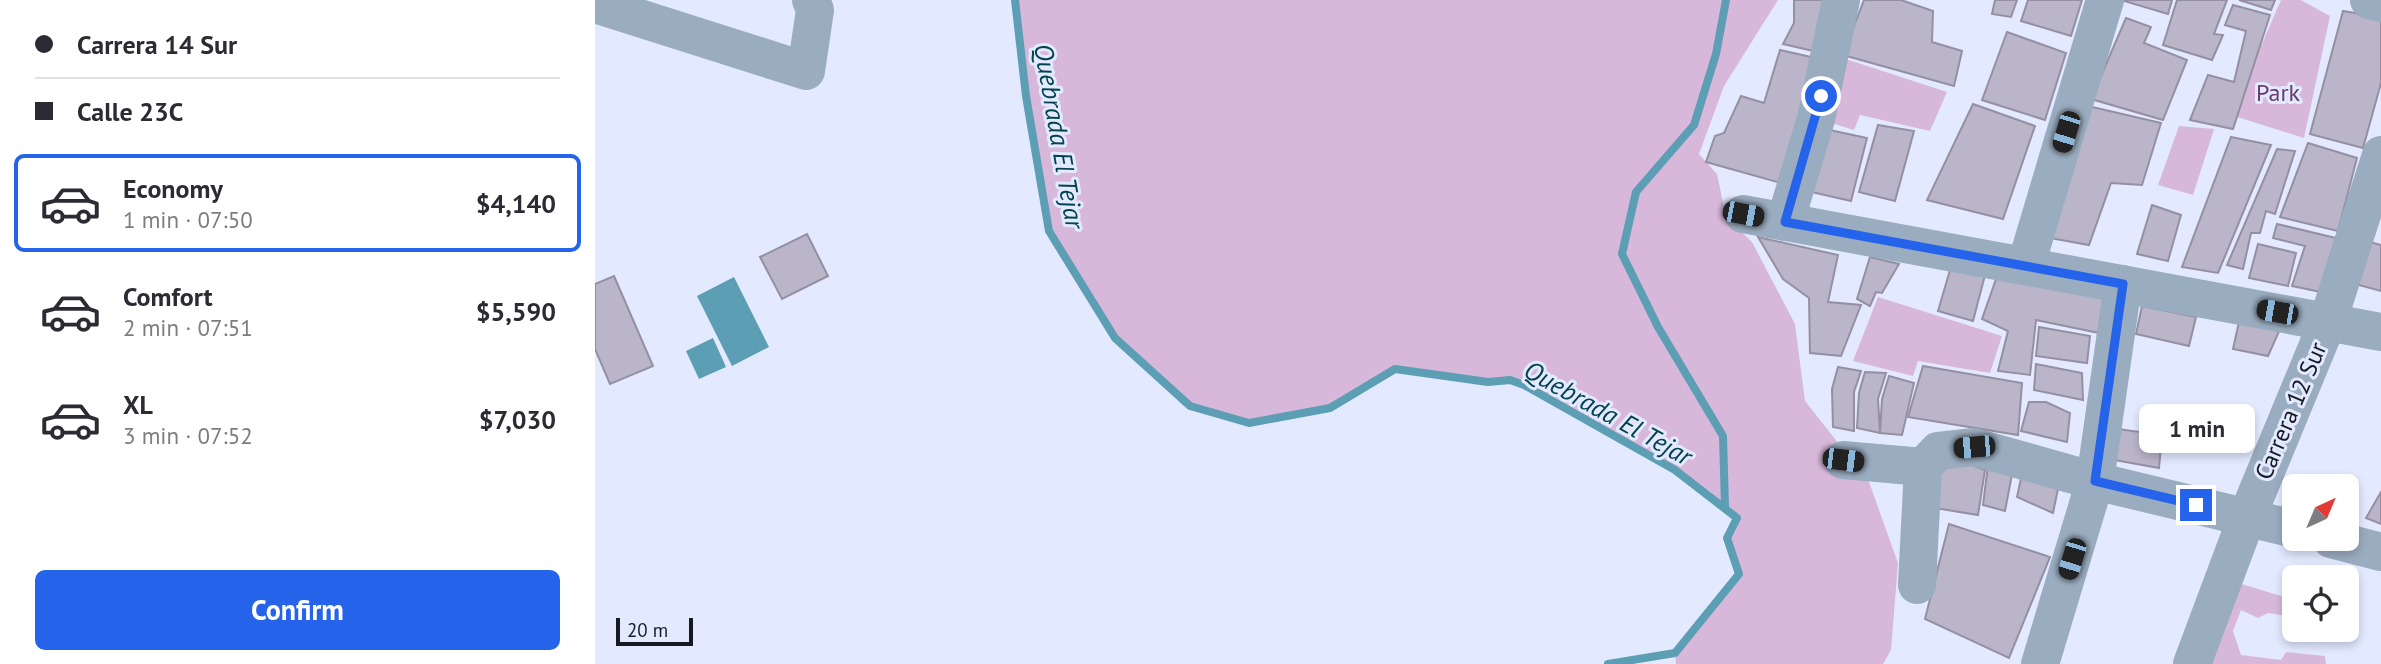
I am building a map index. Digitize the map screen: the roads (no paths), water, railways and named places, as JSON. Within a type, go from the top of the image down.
[{"type":"street","points":[[595,4],[806,71],[815,10],[811,0]]},
{"type":"street","points":[[1785,222],[1816,119],[1841,0]]},
{"type":"street","points":[[2026,265],[2105,0]]},
{"type":"street","points":[[2369,0],[2381,3]]},
{"type":"street","name":"Carrera 12 Sur","points":[[2192,664],[2247,517],[2328,321],[2381,155]]},
{"type":"street","points":[[1743,214],[2381,332]]},
{"type":"street","points":[[2040,664],[2095,481],[2123,284]]},
{"type":"street","points":[[1917,585],[1923,467],[1938,451],[1974,447],[2095,481],[2282,526]]},
{"type":"street","points":[[1843,460],[1923,467]]},
{"type":"street","points":[[2359,546],[2381,552]]},
{"type":"water","points":[[734,277],[769,347],[732,366],[697,296]]},
{"type":"water","points":[[713,338],[726,367],[699,379],[686,351]]},
{"type":"waterway","name":"Quebrada El Tejar","points":[[1015,0],[1026,96],[1049,231],[1115,338],[1190,406],[1249,423],[1330,408],[1395,369],[1488,382],[1510,380],[1524,385],[1675,470],[1737,518],[1727,538],[1739,574],[1675,653],[1608,664]]},
{"type":"waterway","points":[[1725,507],[1723,436],[1658,327],[1622,254],[1636,192],[1694,125],[1716,54],[1726,0]]},
{"type":"park label","name":"Park","points":[[2278,93]]}]
